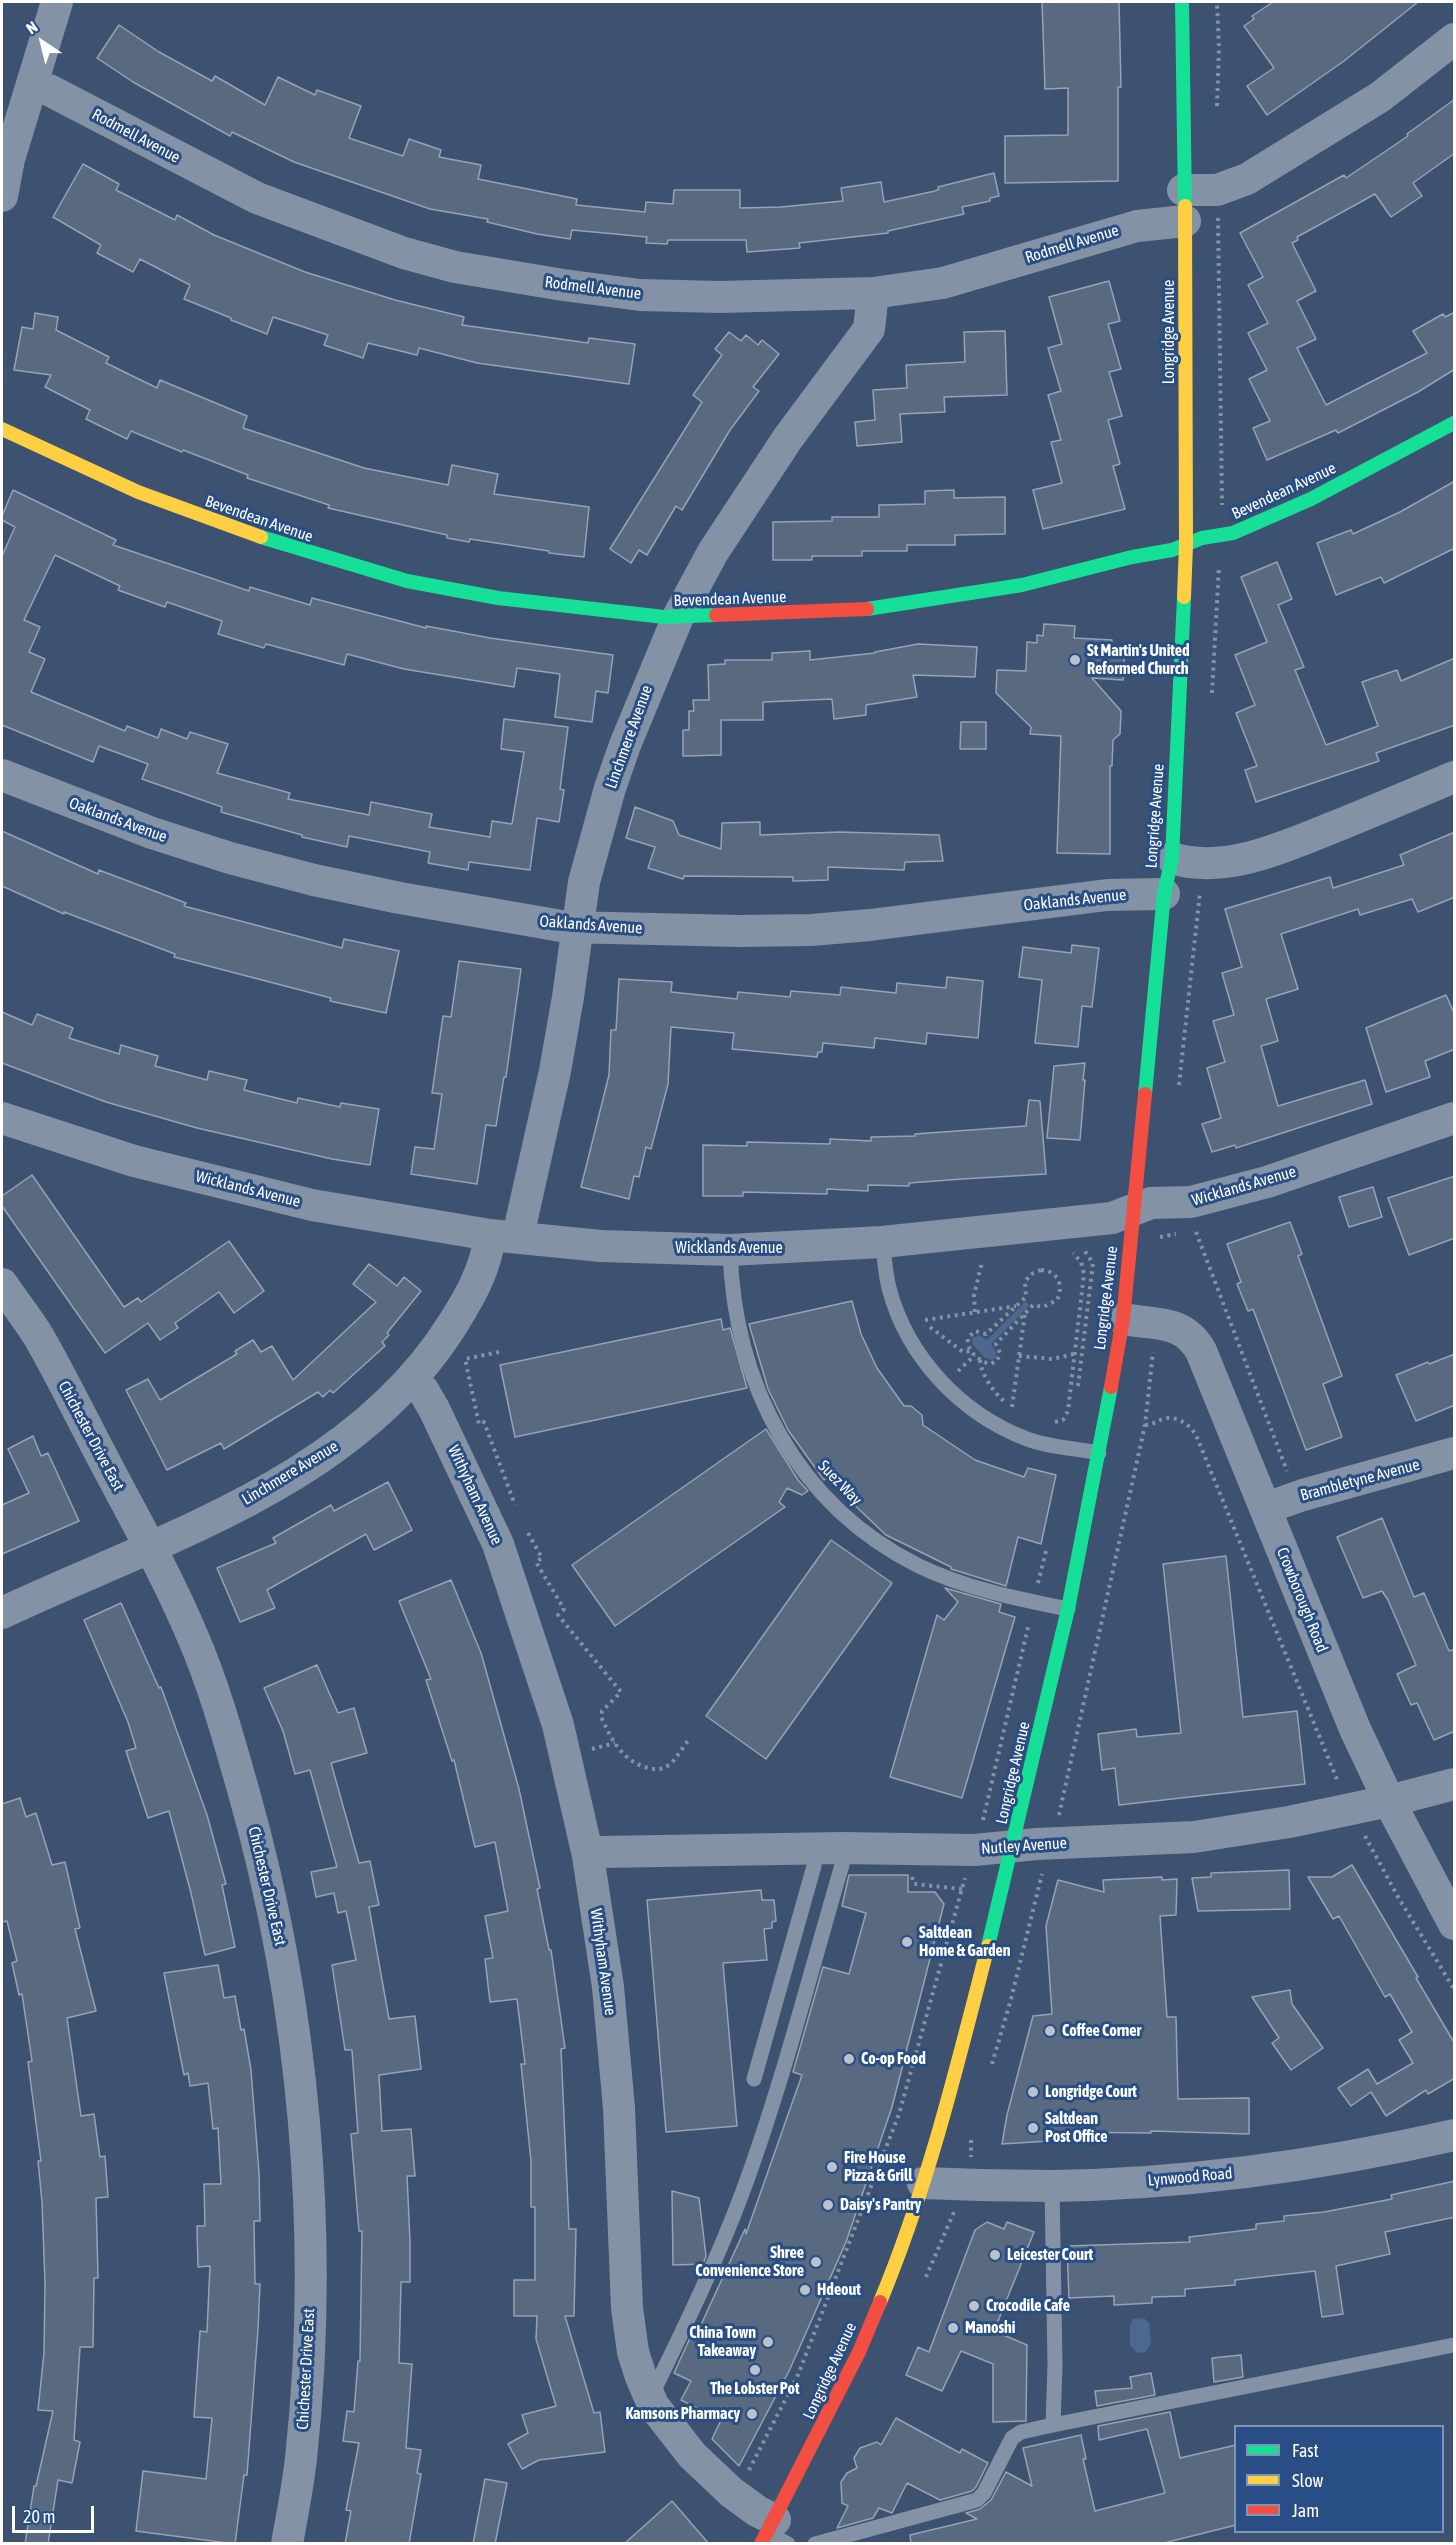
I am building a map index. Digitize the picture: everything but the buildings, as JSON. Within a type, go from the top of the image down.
[{"type":"street","points":[[2,196],[9,159],[57,2]]},
{"type":"street","name":"Longridge Avenue","points":[[773,2535],[859,2352],[895,2266],[944,2123],[1013,1847],[1068,1609],[1123,1319],[1164,894],[1172,858],[1186,545],[1182,2]]},
{"type":"street","name":"Rodmell Avenue","points":[[32,86],[50,90],[257,198],[404,253],[455,267],[640,295],[720,297],[873,293],[943,283],[1137,226],[1247,179],[1380,97],[1455,39]]},
{"type":"street","name":"Linchmere Avenue","points":[[2,1613],[150,1547],[256,1495],[330,1452],[374,1417],[412,1380],[450,1329],[478,1282],[488,1250],[504,1236],[555,1071],[585,882],[610,788],[650,680],[678,617],[713,552],[788,438],[869,329],[873,293]]},
{"type":"street","name":"Bevendean Avenue","points":[[2,429],[138,492],[227,526],[362,569],[407,581],[498,598],[678,617],[858,610],[940,599],[1022,585],[1132,557],[1172,550],[1202,538],[1233,533],[1262,522],[1311,499],[1455,423]]},
{"type":"street","name":"Oaklands Avenue","points":[[2,775],[152,833],[230,858],[314,880],[400,898],[567,927],[711,931],[811,930],[880,924],[1086,897],[1164,894]]},
{"type":"street","points":[[1172,858],[1186,863],[1244,859],[1305,838],[1455,777]]},
{"type":"street","name":"Wicklands Avenue","points":[[2,1119],[135,1161],[312,1205],[504,1236],[601,1246],[730,1250],[882,1242],[1112,1218],[1151,1203],[1176,1204],[1199,1201],[1247,1188],[1455,1118]]},
{"type":"street","name":"Chichester Drive East","points":[[2,1284],[38,1336],[150,1547],[193,1636],[232,1750],[262,1856],[289,1999],[303,2114],[310,2257],[310,2313],[301,2459],[287,2544]]},
{"type":"street","name":"Crowborough Road","points":[[1123,1319],[1178,1327],[1194,1339],[1201,1351],[1334,1678],[1389,1801],[1455,1924]]},
{"type":"street","name":"Withyham Avenue","points":[[412,1380],[423,1390],[434,1409],[498,1544],[558,1725],[588,1856],[608,1987],[619,2108],[627,2308],[633,2352],[653,2405],[677,2438],[707,2470],[744,2502],[773,2535]]},
{"type":"street","name":"Brambletyne Avenue","points":[[1266,1508],[1303,1494],[1455,1453]]},
{"type":"street","name":"Nutley Avenue","points":[[588,1856],[600,1852],[828,1848],[974,1850],[1194,1837],[1241,1831],[1355,1808],[1455,1784]]},
{"type":"street","name":"Lynwood Road","points":[[923,2183],[1052,2186],[1219,2175],[1375,2153],[1455,2135]]},
{"type":"lane","points":[[882,1242],[889,1288],[906,1331],[931,1370],[957,1397],[979,1414],[1006,1430],[1028,1439],[1055,1447],[1099,1453]]},
{"type":"lane","name":"Suez Way","points":[[730,1250],[734,1304],[753,1377],[784,1443],[823,1495],[861,1529],[918,1565],[943,1576],[1034,1602],[1068,1609]]},
{"type":"lane","points":[[647,2393],[656,2386],[705,2287],[742,2193],[766,2121],[842,1865],[828,1848],[814,1866],[754,2079]]},
{"type":"lane","points":[[1052,2186],[1055,2365],[1053,2425]]},
{"type":"lane","points":[[815,2544],[977,2500],[984,2493],[1012,2438],[1021,2432],[1455,2345]]},
{"type":"path","points":[[1195,1228],[1288,1475]]},
{"type":"path","points":[[1077,1389],[1093,1263],[1078,1246]]},
{"type":"path","points":[[1047,1421],[1060,1422],[1066,1416],[1075,1353],[1084,1274],[1078,1257],[1068,1251]]},
{"type":"path","points":[[972,1262],[993,1260]]},
{"type":"path","points":[[975,1312],[974,1295],[982,1261]]},
{"type":"path","points":[[1046,1270],[1055,1275],[1060,1284],[1057,1300],[1043,1307],[1033,1305],[1025,1313],[996,1344],[1000,1353],[997,1361],[990,1364],[980,1360],[970,1351],[967,1343],[970,1334],[980,1331],[986,1334],[1016,1306],[1026,1297],[1025,1282],[1031,1274],[1046,1270]]},
{"type":"path","points":[[925,1320],[1016,1306]]},
{"type":"path","points":[[920,1311],[925,1320],[942,1338],[963,1352],[970,1351]]},
{"type":"path","points":[[1012,1407],[1025,1313]]},
{"type":"path","points":[[499,1352],[465,1359],[479,1424],[484,1422],[518,1512]]},
{"type":"path","points":[[1019,1356],[1053,1359],[1075,1353]]},
{"type":"path","points":[[980,1360],[980,1368],[998,1396],[1020,1413]]},
{"type":"path","points":[[1145,1425],[1174,1418],[1187,1424],[1196,1435],[1338,1778],[1336,1787],[1348,1790],[1363,1831],[1398,1897],[1455,1989]]},
{"type":"path","points":[[526,1529],[542,1558],[536,1562],[564,1610],[558,1615],[621,1692],[601,1714],[615,1743],[631,1763],[658,1770],[671,1764],[688,1741]]},
{"type":"path","points":[[743,2481],[798,2375],[899,2115],[974,1850],[1047,1544]]},
{"type":"path","points":[[588,1750],[615,1743]]},
{"type":"path","points":[[1061,1806],[1066,1808]]},
{"type":"water","points":[[1026,1301],[1029,1306],[991,1344],[996,1357],[992,1360],[985,1358],[973,1345],[972,1338],[979,1335],[987,1340]]},
{"type":"water","points":[[1144,2318],[1149,2323],[1151,2344],[1146,2352],[1137,2353],[1130,2345],[1130,2325],[1133,2319]]},
{"type":"traffic: fast","points":[[1182,2],[1185,206]]},
{"type":"traffic: fast","points":[[867,609],[1022,585],[1132,557],[1172,550],[1202,538],[1233,533],[1311,499],[1454,423]]},
{"type":"traffic: fast","points":[[261,537],[407,581],[498,598],[664,617],[716,615]]},
{"type":"traffic: fast","points":[[1145,1094],[1164,894],[1172,858],[1184,597]]},
{"type":"traffic: fast","points":[[988,1946],[1068,1609],[1111,1387]]},
{"type":"traffic: slow","points":[[1184,597],[1186,545],[1185,206]]},
{"type":"traffic: slow","points":[[2,429],[138,492],[261,537]]},
{"type":"traffic: slow","points":[[880,2302],[913,2215],[927,2170],[988,1946]]},
{"type":"traffic: jam","points":[[716,615],[867,609]]},
{"type":"traffic: jam","points":[[1111,1387],[1123,1319],[1145,1094]]},
{"type":"traffic: jam","points":[[761,2544],[859,2352],[880,2302]]},
{"type":"place","name":"St Martin's United Reformed Church","points":[[1075,660]]},
{"type":"place","name":"Saltdean Home & Garden","points":[[907,1942]]},
{"type":"place","name":"Coffee Corner","points":[[1050,2031]]},
{"type":"place","name":"Co-op Food","points":[[849,2059]]},
{"type":"place","name":"Longridge Court","points":[[1033,2092]]},
{"type":"place","name":"Saltdean Post Office","points":[[1033,2128]]},
{"type":"place","name":"Fire House Pizza & Grill","points":[[832,2167]]},
{"type":"place","name":"Daisy's Pantry","points":[[828,2205]]},
{"type":"place","name":"Leicester Court","points":[[995,2255]]},
{"type":"place","name":"Shree Convenience Store","points":[[816,2262]]},
{"type":"place","name":"Hdeout","points":[[805,2290]]},
{"type":"place","name":"Crocodile Cafe","points":[[974,2306]]},
{"type":"place","name":"Manoshi","points":[[953,2328]]},
{"type":"place","name":"China Town Takeaway","points":[[768,2342]]},
{"type":"place","name":"The Lobster Pot","points":[[755,2370]]},
{"type":"place","name":"Kamsons Pharmacy","points":[[752,2414]]}]
